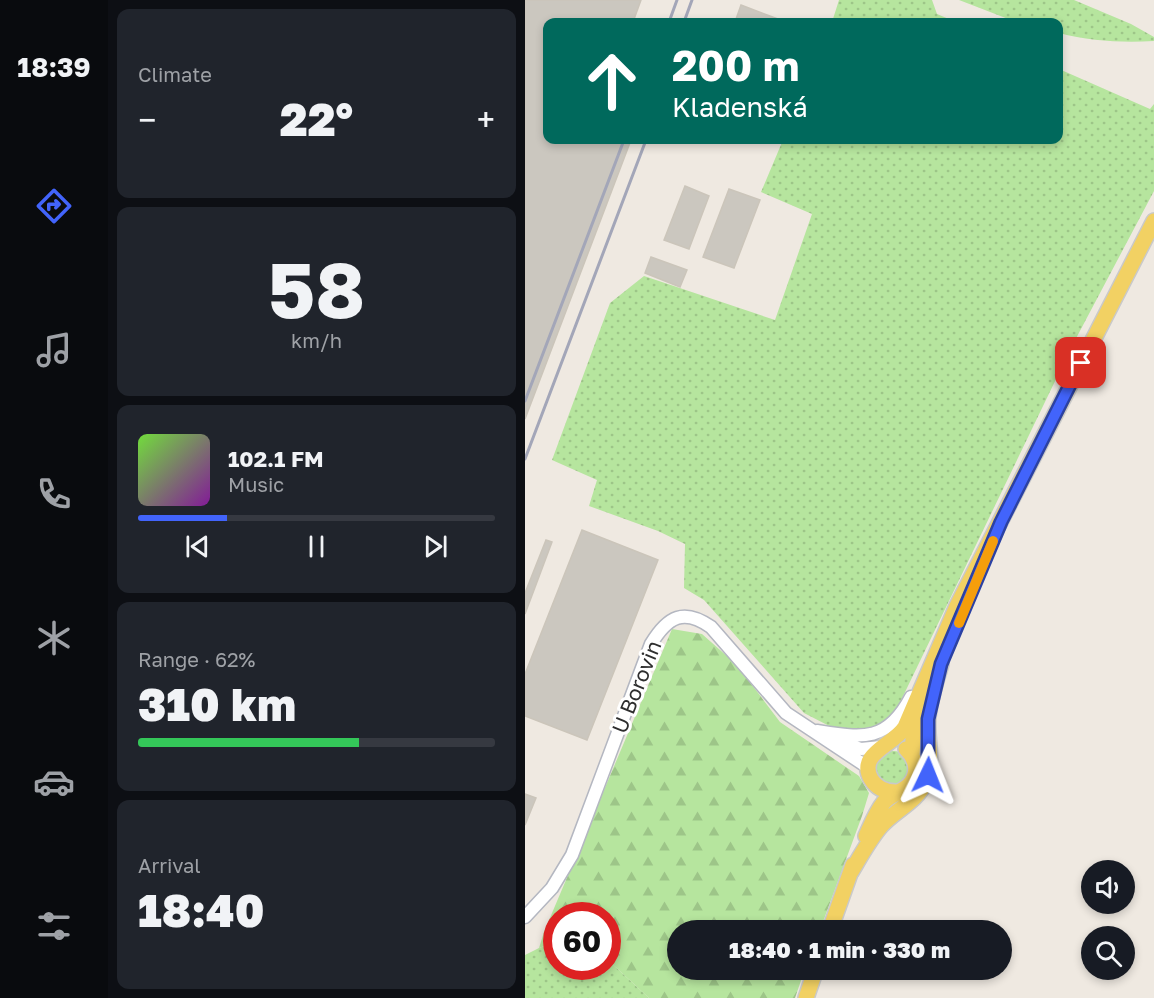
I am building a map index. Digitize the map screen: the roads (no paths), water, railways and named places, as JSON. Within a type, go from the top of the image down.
[{"type":"main road","points":[[834,920],[869,816],[874,784],[869,768],[872,756],[899,735],[905,727],[957,606],[1154,220]]},
{"type":"main road","points":[[912,755],[916,723],[1001,522]]},
{"type":"main road","points":[[851,872],[879,828],[894,813],[913,800],[925,782],[929,768],[928,719],[941,664]]},
{"type":"main road","points":[[851,872],[877,812],[885,801],[909,786],[915,774],[915,761],[912,755],[901,746],[884,746]]},
{"type":"main road","points":[[874,784],[888,792],[897,792]]},
{"type":"main road","points":[[806,998],[812,980]]},
{"type":"street","name":"U Borovin","points":[[525,917],[552,888],[572,855],[651,644],[670,620],[689,616],[699,618],[711,627],[786,713],[809,729]]},
{"type":"street","points":[[809,729],[857,737],[882,730],[896,721],[906,708],[939,646]]},
{"type":"street","points":[[809,729],[861,749],[884,746]]},
{"type":"street","points":[[809,729],[869,768]]},
{"type":"railway","points":[[670,18],[677,0]]},
{"type":"railway","points":[[685,18],[692,0]]},
{"type":"railway","points":[[525,401],[622,144]]},
{"type":"railway","points":[[525,459],[644,144]]}]
